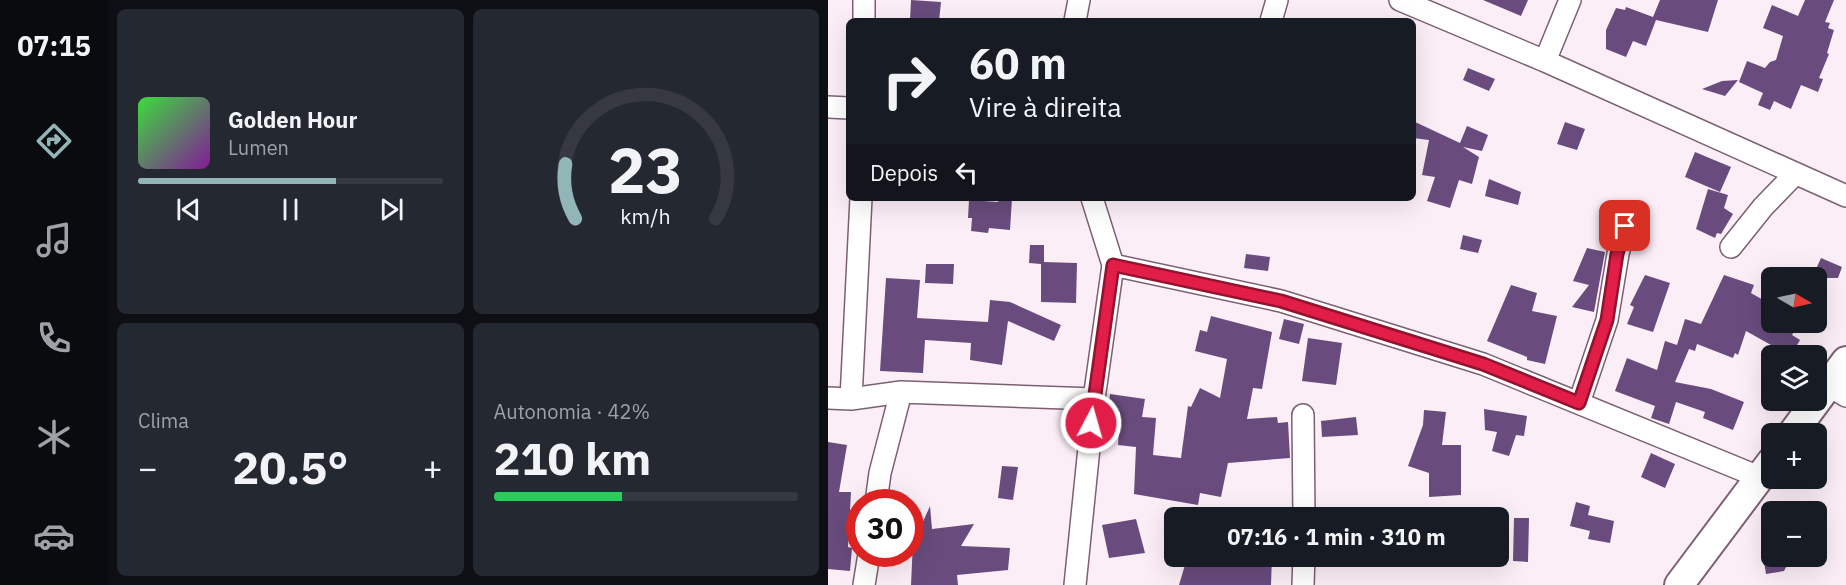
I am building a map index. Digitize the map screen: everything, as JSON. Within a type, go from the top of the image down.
[{"type":"main road","points":[[1803,423],[1837,390],[1846,361]]},
{"type":"main road","points":[[1689,581],[1761,475]]},
{"type":"street","points":[[864,0],[864,18]]},
{"type":"street","points":[[1076,18],[1079,0]]},
{"type":"street","points":[[1272,18],[1277,0]]},
{"type":"street","points":[[1400,0],[1545,61],[1846,196]]},
{"type":"street","points":[[1545,61],[1570,0]]},
{"type":"street","points":[[828,107],[846,108]]},
{"type":"street","points":[[1731,247],[1763,207],[1795,174]]},
{"type":"street","points":[[850,399],[861,201]]},
{"type":"street","points":[[1075,585],[1094,399],[1113,265],[1094,201]]},
{"type":"street","points":[[1579,403],[1607,320],[1617,254],[1625,226]]},
{"type":"street","points":[[1113,265],[1281,301],[1483,364],[1579,403],[1761,468]]},
{"type":"street","points":[[878,489],[901,392]]},
{"type":"street","points":[[828,398],[850,399],[901,392],[1094,399]]},
{"type":"street","points":[[1304,415],[1304,507]]},
{"type":"street","points":[[864,585],[867,567]]},
{"type":"street","points":[[1304,567],[1304,585]]},
{"type":"building","points":[[911,0],[941,2],[939,18],[910,18]]},
{"type":"building","points":[[1483,0],[1528,0],[1521,16]]},
{"type":"building","points":[[1660,0],[1718,0],[1708,32],[1656,20],[1646,46],[1633,41],[1626,57],[1606,49],[1606,30],[1616,8],[1625,10],[1626,7],[1653,17]]},
{"type":"building","points":[[1805,0],[1834,0],[1825,22],[1830,23],[1828,28],[1834,30],[1827,53],[1829,54],[1819,78],[1823,79],[1818,92],[1801,85],[1791,109],[1774,101],[1770,110],[1758,105],[1763,93],[1739,82],[1747,61],[1765,68],[1770,62],[1776,60],[1783,36],[1763,28],[1772,5],[1798,16]]},
{"type":"building","points":[[1468,68],[1495,79],[1489,91],[1463,80]]},
{"type":"building","points":[[1738,80],[1725,96],[1702,89],[1722,81]]},
{"type":"building","points":[[1416,122],[1460,143],[1467,126],[1488,135],[1482,151],[1463,147],[1479,157],[1472,184],[1459,180],[1450,208],[1427,201],[1435,177],[1422,175],[1429,140],[1416,138]]},
{"type":"building","points":[[1565,122],[1585,129],[1577,150],[1557,144]]},
{"type":"building","points":[[1695,152],[1731,167],[1720,192],[1685,177]]},
{"type":"building","points":[[1489,179],[1521,192],[1518,205],[1485,196]]},
{"type":"building","points":[[1708,189],[1728,195],[1724,208],[1733,214],[1721,234],[1717,233],[1715,238],[1696,229]]},
{"type":"building","points":[[969,201],[1012,201],[1010,230],[989,228],[988,233],[971,231],[972,218],[968,218]]},
{"type":"building","points":[[1463,235],[1482,240],[1478,253],[1460,249]]},
{"type":"building","points":[[1030,245],[1044,245],[1044,262],[1077,263],[1076,303],[1041,302],[1041,264],[1029,263]]},
{"type":"building","points":[[1587,248],[1605,252],[1594,312],[1572,307],[1589,285],[1573,281]]},
{"type":"building","points":[[1246,254],[1270,257],[1268,271],[1244,268]]},
{"type":"building","points":[[1821,258],[1842,267],[1838,278],[1827,278],[1827,267],[1817,267]]},
{"type":"building","points":[[926,264],[954,264],[953,284],[925,283]]},
{"type":"building","points":[[1645,275],[1670,283],[1653,332],[1627,324],[1634,307],[1630,305]]},
{"type":"building","points":[[1724,275],[1754,285],[1751,293],[1761,299],[1761,333],[1793,333],[1792,335],[1800,340],[1797,345],[1771,345],[1746,331],[1738,355],[1735,353],[1733,358],[1697,344],[1695,351],[1689,349],[1675,382],[1711,389],[1744,402],[1733,430],[1703,418],[1705,412],[1676,402],[1669,424],[1651,418],[1655,406],[1615,391],[1627,358],[1657,370],[1665,341],[1677,345],[1685,319],[1701,324]]},
{"type":"building","points":[[886,278],[920,280],[917,318],[988,322],[990,300],[1010,302],[1061,325],[1054,341],[1008,321],[1002,365],[970,360],[971,343],[925,340],[923,373],[880,371]]},
{"type":"building","points":[[1511,285],[1537,293],[1532,311],[1557,316],[1545,364],[1527,360],[1527,357],[1487,341]]},
{"type":"building","points":[[1211,316],[1272,332],[1262,389],[1253,388],[1247,419],[1277,417],[1278,423],[1288,422],[1290,458],[1228,463],[1221,497],[1200,493],[1198,505],[1134,494],[1136,447],[1118,445],[1120,412],[1108,411],[1110,394],[1145,399],[1142,417],[1156,418],[1153,455],[1181,458],[1188,406],[1191,407],[1200,388],[1220,398],[1227,359],[1195,351],[1200,330],[1207,332]]},
{"type":"building","points":[[1284,319],[1304,324],[1299,344],[1279,339]]},
{"type":"building","points":[[1308,338],[1342,343],[1336,385],[1302,381]]},
{"type":"building","points":[[1484,409],[1527,416],[1524,436],[1516,435],[1509,456],[1492,451],[1497,432],[1485,430]]},
{"type":"building","points":[[1424,410],[1446,412],[1442,445],[1461,445],[1461,495],[1429,497],[1429,473],[1408,466],[1423,425]]},
{"type":"building","points":[[1356,417],[1358,435],[1322,437],[1321,421]]},
{"type":"building","points":[[828,442],[847,445],[839,492],[846,492],[846,567],[850,567],[850,571],[828,569]]},
{"type":"building","points":[[1651,453],[1675,464],[1665,488],[1641,477]]},
{"type":"building","points":[[1002,466],[1018,467],[1013,500],[998,498]]},
{"type":"building","points":[[1576,502],[1590,506],[1588,515],[1614,521],[1610,543],[1588,539],[1590,531],[1570,526]]},
{"type":"building","points":[[930,506],[932,529],[974,524],[961,546],[1010,548],[1008,570],[957,575],[958,585],[911,585],[912,567],[924,567],[924,519]]},
{"type":"building","points":[[1514,518],[1529,518],[1528,562],[1513,561]]},
{"type":"building","points":[[1136,519],[1145,553],[1109,558],[1102,525]]},
{"type":"building","points":[[1184,567],[1272,567],[1271,585],[1179,585]]},
{"type":"building","points":[[1765,567],[1786,567],[1784,571],[1766,574]]},
{"type":"route","points":[[1091,423],[1113,265],[1281,301],[1483,364],[1579,403],[1607,320],[1616,279],[1617,254],[1625,226]]}]
